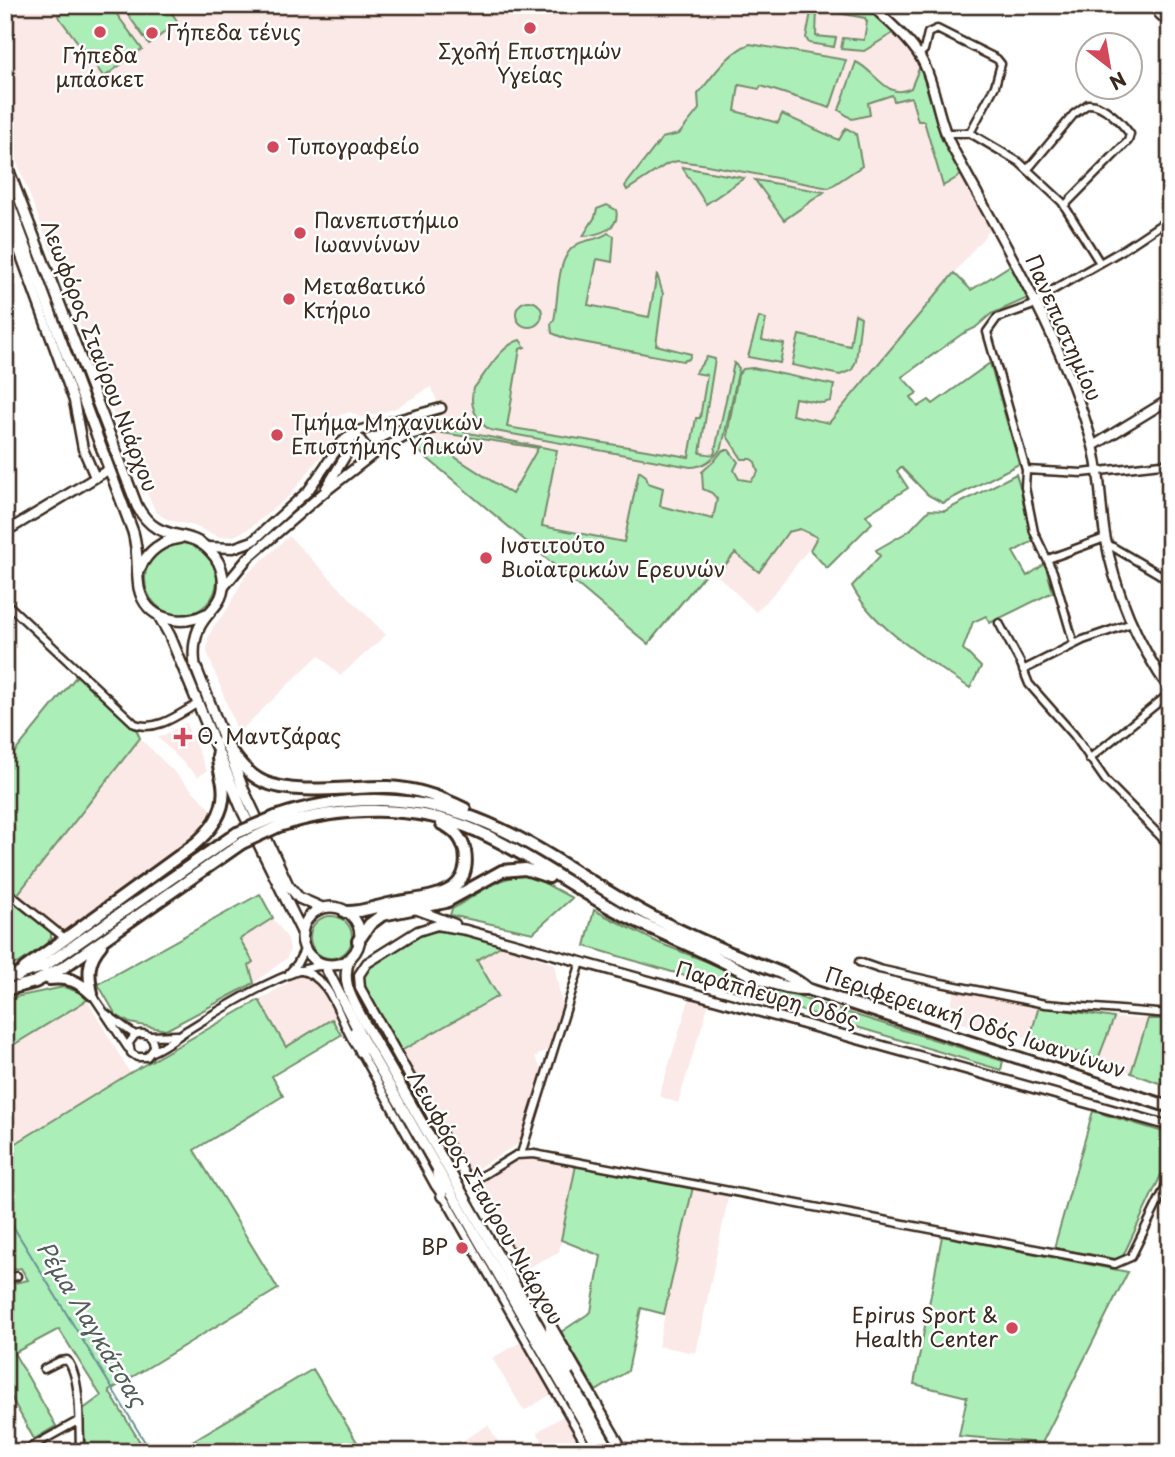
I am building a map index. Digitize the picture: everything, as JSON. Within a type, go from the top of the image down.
[{"type":"highway","points":[[223,740],[246,771],[275,786],[403,788],[442,798],[468,810],[485,822]]},
{"type":"highway","points":[[18,976],[24,968],[190,848],[210,830],[223,801],[218,756]]},
{"type":"highway","name":"Περιφερειακή Οδός Ιωαννίνων","points":[[5,978],[36,970],[54,960],[240,838],[277,821],[328,803],[380,799],[422,803],[485,822],[634,908],[727,952],[789,976],[807,989],[1170,1107]]},
{"type":"highway","name":"Περιφερειακή Οδός Ιωαννίνων","points":[[277,821],[352,812],[388,811],[423,815],[476,830],[613,909],[714,957],[791,989],[807,989]]},
{"type":"highway","points":[[345,912],[433,897],[457,883],[464,866],[463,845],[451,829],[423,815]]},
{"type":"highway","name":"Περιφερειακή Οδός Ιωαννίνων","points":[[5,990],[23,987],[64,967],[240,838]]},
{"type":"highway","points":[[358,941],[370,924],[382,915],[452,900],[497,873],[511,869],[533,870],[572,884]]},
{"type":"highway","points":[[92,994],[89,963],[96,950],[109,936]]},
{"type":"highway","points":[[40,980],[63,977],[73,979],[92,994]]},
{"type":"main road","name":"Λεωφόρος Σταύρου Νιάρχου","points":[[5,161],[137,506],[153,527],[164,533],[195,539],[207,547]]},
{"type":"main road","name":"Λεωφόρος Σταύρου Νιάρχου","points":[[5,191],[133,532],[142,595],[159,616],[176,650],[218,756],[258,845],[303,934]]},
{"type":"main road","points":[[139,569],[156,547],[173,539],[186,537]]},
{"type":"main road","points":[[207,547],[218,561],[223,588],[218,602],[208,613],[197,635],[194,657],[223,740],[290,889],[305,902],[345,912],[354,919],[358,927],[358,941],[350,958],[338,965],[325,966],[312,958],[304,948],[303,934],[307,921],[322,908]]},
{"type":"main road","points":[[159,616],[190,621],[208,613]]},
{"type":"main road","name":"Λεωφόρος Σταύρου Νιάρχου","points":[[350,958],[345,973],[347,987],[376,1044],[611,1452]]},
{"type":"main road","name":"Λεωφόρος Σταύρου Νιάρχου","points":[[325,966],[354,1023],[601,1452]]},
{"type":"main road","points":[[354,1023],[361,1052]]},
{"type":"main road","points":[[435,1165],[442,1196]]},
{"type":"main road","points":[[454,1179],[470,1183]]},
{"type":"main road","points":[[550,1322],[551,1334],[569,1368],[573,1385]]},
{"type":"street","name":"Πανεπιστημίου","points":[[871,5],[919,55],[927,70],[945,133],[1002,235],[1035,303],[1075,395],[1093,446],[1106,540],[1132,623],[1146,653],[1170,692]]},
{"type":"street","points":[[1158,14],[1170,25]]},
{"type":"street","points":[[919,55],[924,50],[928,33],[937,29],[1000,61],[1001,69],[995,86],[970,133]]},
{"type":"street","points":[[1028,169],[1068,120],[1088,104],[1102,107],[1126,128],[1130,134],[1128,141],[1065,205]]},
{"type":"street","points":[[945,133],[970,133],[1028,169],[1065,205],[1100,263]]},
{"type":"street","points":[[5,212],[74,401],[83,449],[95,477]]},
{"type":"street","points":[[1074,644],[1048,559],[1033,525],[1025,487],[1026,470],[996,360],[986,334],[997,318],[1035,303],[1170,221]]},
{"type":"street","points":[[1093,446],[1170,399]]},
{"type":"street","points":[[207,547],[233,548],[253,541],[312,488],[342,442],[354,432],[441,408]]},
{"type":"street","points":[[223,588],[248,558],[372,455],[406,436],[446,425]]},
{"type":"street","points":[[354,432],[372,455]]},
{"type":"street","points":[[322,494],[346,455],[354,432]]},
{"type":"street","points":[[1026,470],[1057,473],[1098,472],[1170,463]]},
{"type":"street","points":[[5,532],[108,470]]},
{"type":"street","points":[[1048,559],[1106,540],[1170,583]]},
{"type":"street","points":[[1159,574],[1170,576]]},
{"type":"street","points":[[5,602],[135,724],[147,727],[156,725],[197,704]]},
{"type":"street","points":[[999,623],[1029,684],[1074,735],[1089,760],[1115,792],[1170,846]]},
{"type":"street","points":[[1023,670],[1074,644],[1132,623]]},
{"type":"street","points":[[1089,760],[1170,692]]},
{"type":"street","points":[[5,890],[66,939]]},
{"type":"street","points":[[415,909],[461,929]]},
{"type":"street","name":"Παράπλευρη Οδός","points":[[470,1183],[361,991],[358,978],[362,968],[370,960],[426,928],[441,925],[1170,1126]]},
{"type":"street","points":[[281,978],[294,969],[304,948]]},
{"type":"street","points":[[521,1154],[581,962]]},
{"type":"street","points":[[859,962],[941,984],[1045,1004],[1170,1014]]},
{"type":"street","points":[[92,994],[134,1056],[140,1058],[147,1057],[179,1035],[281,978],[313,966],[325,966]]},
{"type":"street","points":[[299,970],[310,972],[324,984],[352,1041],[361,1052],[590,1452]]},
{"type":"street","points":[[105,1013],[135,1035]]},
{"type":"street","points":[[130,1050],[129,1043],[135,1035],[179,1035]]},
{"type":"street","points":[[149,1036],[154,1045],[152,1052]]},
{"type":"street","points":[[624,1452],[470,1183],[521,1154],[549,1156],[1115,1264],[1130,1257],[1170,1178]]},
{"type":"street","points":[[5,1279],[17,1276]]},
{"type":"street","points":[[44,1369],[60,1361],[67,1360],[70,1363],[76,1384],[80,1452]]},
{"type":"street","points":[[22,1452],[78,1421]]},
{"type":"street","points":[[579,1452],[586,1444]]},
{"type":"shaded area","points":[[5,5],[866,5],[906,47],[920,66],[942,140],[993,226],[648,644],[408,442],[448,429],[431,387],[394,409],[362,418],[350,412],[340,415],[333,421],[333,441],[289,496],[250,528],[234,536],[219,537],[194,526],[168,520],[156,512],[132,462],[5,131]]},
{"type":"shaded area","points":[[800,529],[818,537],[756,612],[717,575],[735,553],[759,572],[788,532]]},
{"type":"shaded area","points":[[289,536],[386,635],[340,676],[319,655],[238,733],[207,652],[208,638],[245,576]]},
{"type":"shaded area","points":[[186,723],[207,771],[198,777],[158,738]]},
{"type":"shaded area","points":[[140,738],[215,813],[196,833],[64,932],[17,895]]},
{"type":"shaded area","points":[[273,918],[288,939],[290,949],[287,958],[254,983],[240,938]]},
{"type":"shaded area","points":[[502,945],[554,964],[563,1010],[550,1048],[535,1057],[542,1070],[521,1142],[470,1173],[401,1051],[498,996],[477,960]]},
{"type":"shaded area","points":[[299,976],[319,985],[336,1018],[286,1047],[259,1000]]},
{"type":"shaded area","points":[[955,990],[1039,1006],[1030,1038],[946,1020]]},
{"type":"shaded area","points":[[690,997],[709,1003],[678,1103],[659,1096]]},
{"type":"shaded area","points":[[87,1000],[130,1073],[5,1150],[5,1050]]},
{"type":"shaded area","points":[[1114,1018],[1148,1019],[1131,1073],[1098,1059]]},
{"type":"shaded area","points":[[537,1157],[576,1165],[559,1252],[525,1269],[479,1188],[480,1183],[519,1160]]},
{"type":"shaded area","points":[[693,1187],[729,1194],[696,1353],[658,1346]]},
{"type":"shaded area","points":[[521,1342],[579,1443],[571,1452],[549,1452],[537,1432],[563,1416],[550,1395],[524,1411],[492,1358]]},
{"type":"shaded area","points":[[488,1425],[504,1452],[460,1452],[456,1445]]},
{"type":"green space","name":"Γήπεδα μπάσκετ","points":[[73,5],[110,5],[142,49],[104,77],[58,16]]},
{"type":"green space","name":"Γήπεδα τένις","points":[[121,5],[166,5],[178,22],[149,44]]},
{"type":"green space","points":[[806,5],[866,5],[893,33],[864,51],[841,49],[843,38],[864,40],[867,22],[865,18],[817,9],[816,36],[836,38],[834,47],[809,43],[806,38],[811,12],[805,11]]},
{"type":"green space","points":[[750,44],[846,60],[830,108],[761,86],[759,89],[739,85],[735,111],[778,123],[782,114],[839,140],[846,128],[856,134],[862,166],[829,188],[677,161],[667,164],[627,190],[625,186],[662,138],[679,134],[699,109],[698,94],[715,72],[735,53]]},
{"type":"green space","points":[[856,62],[895,91],[911,88],[920,66],[942,140],[963,174],[943,186],[924,121],[918,121],[911,97],[894,101],[892,95],[868,103],[870,115],[852,119],[839,110]]},
{"type":"green space","points":[[682,167],[744,178],[706,204]]},
{"type":"green space","points":[[755,180],[824,192],[784,220]]},
{"type":"green space","points":[[607,205],[616,210],[617,217],[612,226],[607,230],[583,236],[597,209]]},
{"type":"green space","points":[[608,233],[614,236],[612,262],[597,259],[588,305],[649,317],[657,274],[663,294],[656,345],[691,354],[689,359],[683,361],[566,339],[552,333],[551,324],[554,320],[564,259],[576,245]]},
{"type":"green space","points":[[1011,265],[1028,298],[991,314],[975,328],[962,334],[902,377],[917,393],[911,397],[918,407],[929,400],[933,404],[990,363],[1019,464],[943,503],[928,495],[901,467],[897,471],[908,488],[866,515],[872,523],[827,568],[810,550],[817,537],[800,529],[788,532],[759,572],[735,553],[717,575],[709,569],[648,644],[408,442],[422,436],[512,494],[538,448],[436,432],[448,429],[557,450],[542,526],[624,542],[639,471],[646,476],[648,483],[663,488],[660,506],[713,519],[717,499],[703,489],[702,472],[723,450],[729,450],[738,462],[734,470],[739,479],[751,481],[758,472],[755,462],[742,459],[727,436],[738,375],[743,369],[753,368],[834,385],[831,401],[822,403],[795,398],[792,415],[829,423],[954,273],[971,290]]},
{"type":"green space","points":[[529,301],[538,305],[542,314],[538,323],[529,327],[520,323],[516,314],[520,305]]},
{"type":"green space","points":[[855,314],[861,317],[856,361],[852,370],[840,375],[792,365],[799,335],[850,346]]},
{"type":"green space","points":[[759,317],[766,319],[762,340],[784,344],[780,363],[748,357]]},
{"type":"green space","points":[[520,340],[525,347],[520,349],[507,427],[689,457],[696,418],[700,418],[707,375],[695,373],[707,357],[715,359],[700,453],[714,455],[734,363],[739,368],[722,447],[716,455],[700,466],[690,467],[490,430],[474,412],[474,388],[500,353]]},
{"type":"green space","points":[[1016,474],[1033,541],[1013,552],[1027,576],[1045,564],[1053,592],[990,623],[986,616],[973,622],[963,649],[981,667],[970,688],[888,630],[862,602],[852,586],[880,556],[876,550],[909,531],[929,510],[945,511]]},
{"type":"green space","points":[[188,543],[207,553],[215,565],[215,593],[207,605],[195,613],[174,615],[155,605],[147,593],[145,572],[155,553],[167,545]]},
{"type":"green space","points":[[79,673],[137,731],[140,738],[17,895],[5,886],[5,764]]},
{"type":"green space","points":[[525,876],[535,878],[572,898],[533,933],[450,915],[452,909],[496,883]]},
{"type":"green space","points":[[260,894],[273,918],[240,939],[253,962],[249,965],[254,983],[166,1030],[130,1023],[116,1015],[98,984]]},
{"type":"green space","points":[[5,896],[51,932],[51,938],[31,957],[5,967]]},
{"type":"green space","points":[[594,910],[659,943],[804,999],[1003,1061],[1001,1070],[585,946]]},
{"type":"green space","points":[[331,916],[346,922],[352,937],[346,952],[331,958],[316,952],[310,937],[316,922]]},
{"type":"green space","points":[[432,931],[454,931],[502,945],[477,960],[498,996],[401,1051],[364,986],[364,975],[383,958],[419,936]]},
{"type":"green space","points":[[64,987],[81,993],[87,1000],[5,1050],[5,999]]},
{"type":"green space","points":[[259,1000],[286,1047],[332,1019],[341,1035],[272,1076],[283,1096],[194,1150],[278,1289],[109,1391],[146,1452],[86,1452],[82,1410],[101,1396],[59,1329],[14,1353],[56,1426],[34,1439],[5,1386],[5,1285],[28,1280],[21,1268],[5,1271],[5,1150],[130,1073]]},
{"type":"green space","points":[[1039,1006],[1114,1018],[1098,1059],[1030,1038]]},
{"type":"green space","points":[[1148,1019],[1170,1019],[1170,1087],[1131,1073]]},
{"type":"green space","points":[[1093,1111],[1170,1134],[1170,1156],[1123,1256],[1116,1259],[1054,1248]]},
{"type":"green space","points":[[576,1165],[693,1187],[664,1314],[641,1308],[628,1371],[596,1391],[561,1332],[591,1312],[601,1256],[561,1240]]},
{"type":"green space","name":"Epirus Sport & Health Center","points":[[942,1236],[1128,1272],[1042,1443],[959,1436],[967,1397],[914,1384]]},
{"type":"green space","points":[[313,1369],[363,1452],[174,1452]]},
{"type":"waterway","name":"Ρέμα Λαγκάτσας","points":[[5,1213],[151,1452]]},
{"type":"place","name":"Σχολή Επιστημών Υγείας","points":[[530,28]]},
{"type":"place","name":"Γήπεδα μπάσκετ","points":[[100,32]]},
{"type":"place","name":"Γήπεδα τένις","points":[[152,33]]},
{"type":"place","name":"Τυπογραφείο","points":[[273,147]]},
{"type":"place","name":"Πανεπιστήμιο Ιωαννίνων","points":[[300,233]]},
{"type":"place","name":"Μεταβατικό Κτήριο","points":[[289,299]]},
{"type":"place","name":"Τμήμα Μηχανικών Επιστήμης Υλικών","points":[[277,435]]},
{"type":"place","name":"Ινστιτούτο Βιοϊατρικών Ερευνών","points":[[486,558]]},
{"type":"place","name":"Θ. Μαντζάρας","points":[[183,737]]},
{"type":"place","name":"BP","points":[[462,1248]]},
{"type":"place","name":"Epirus Sport & Health Center","points":[[1012,1328]]}]
